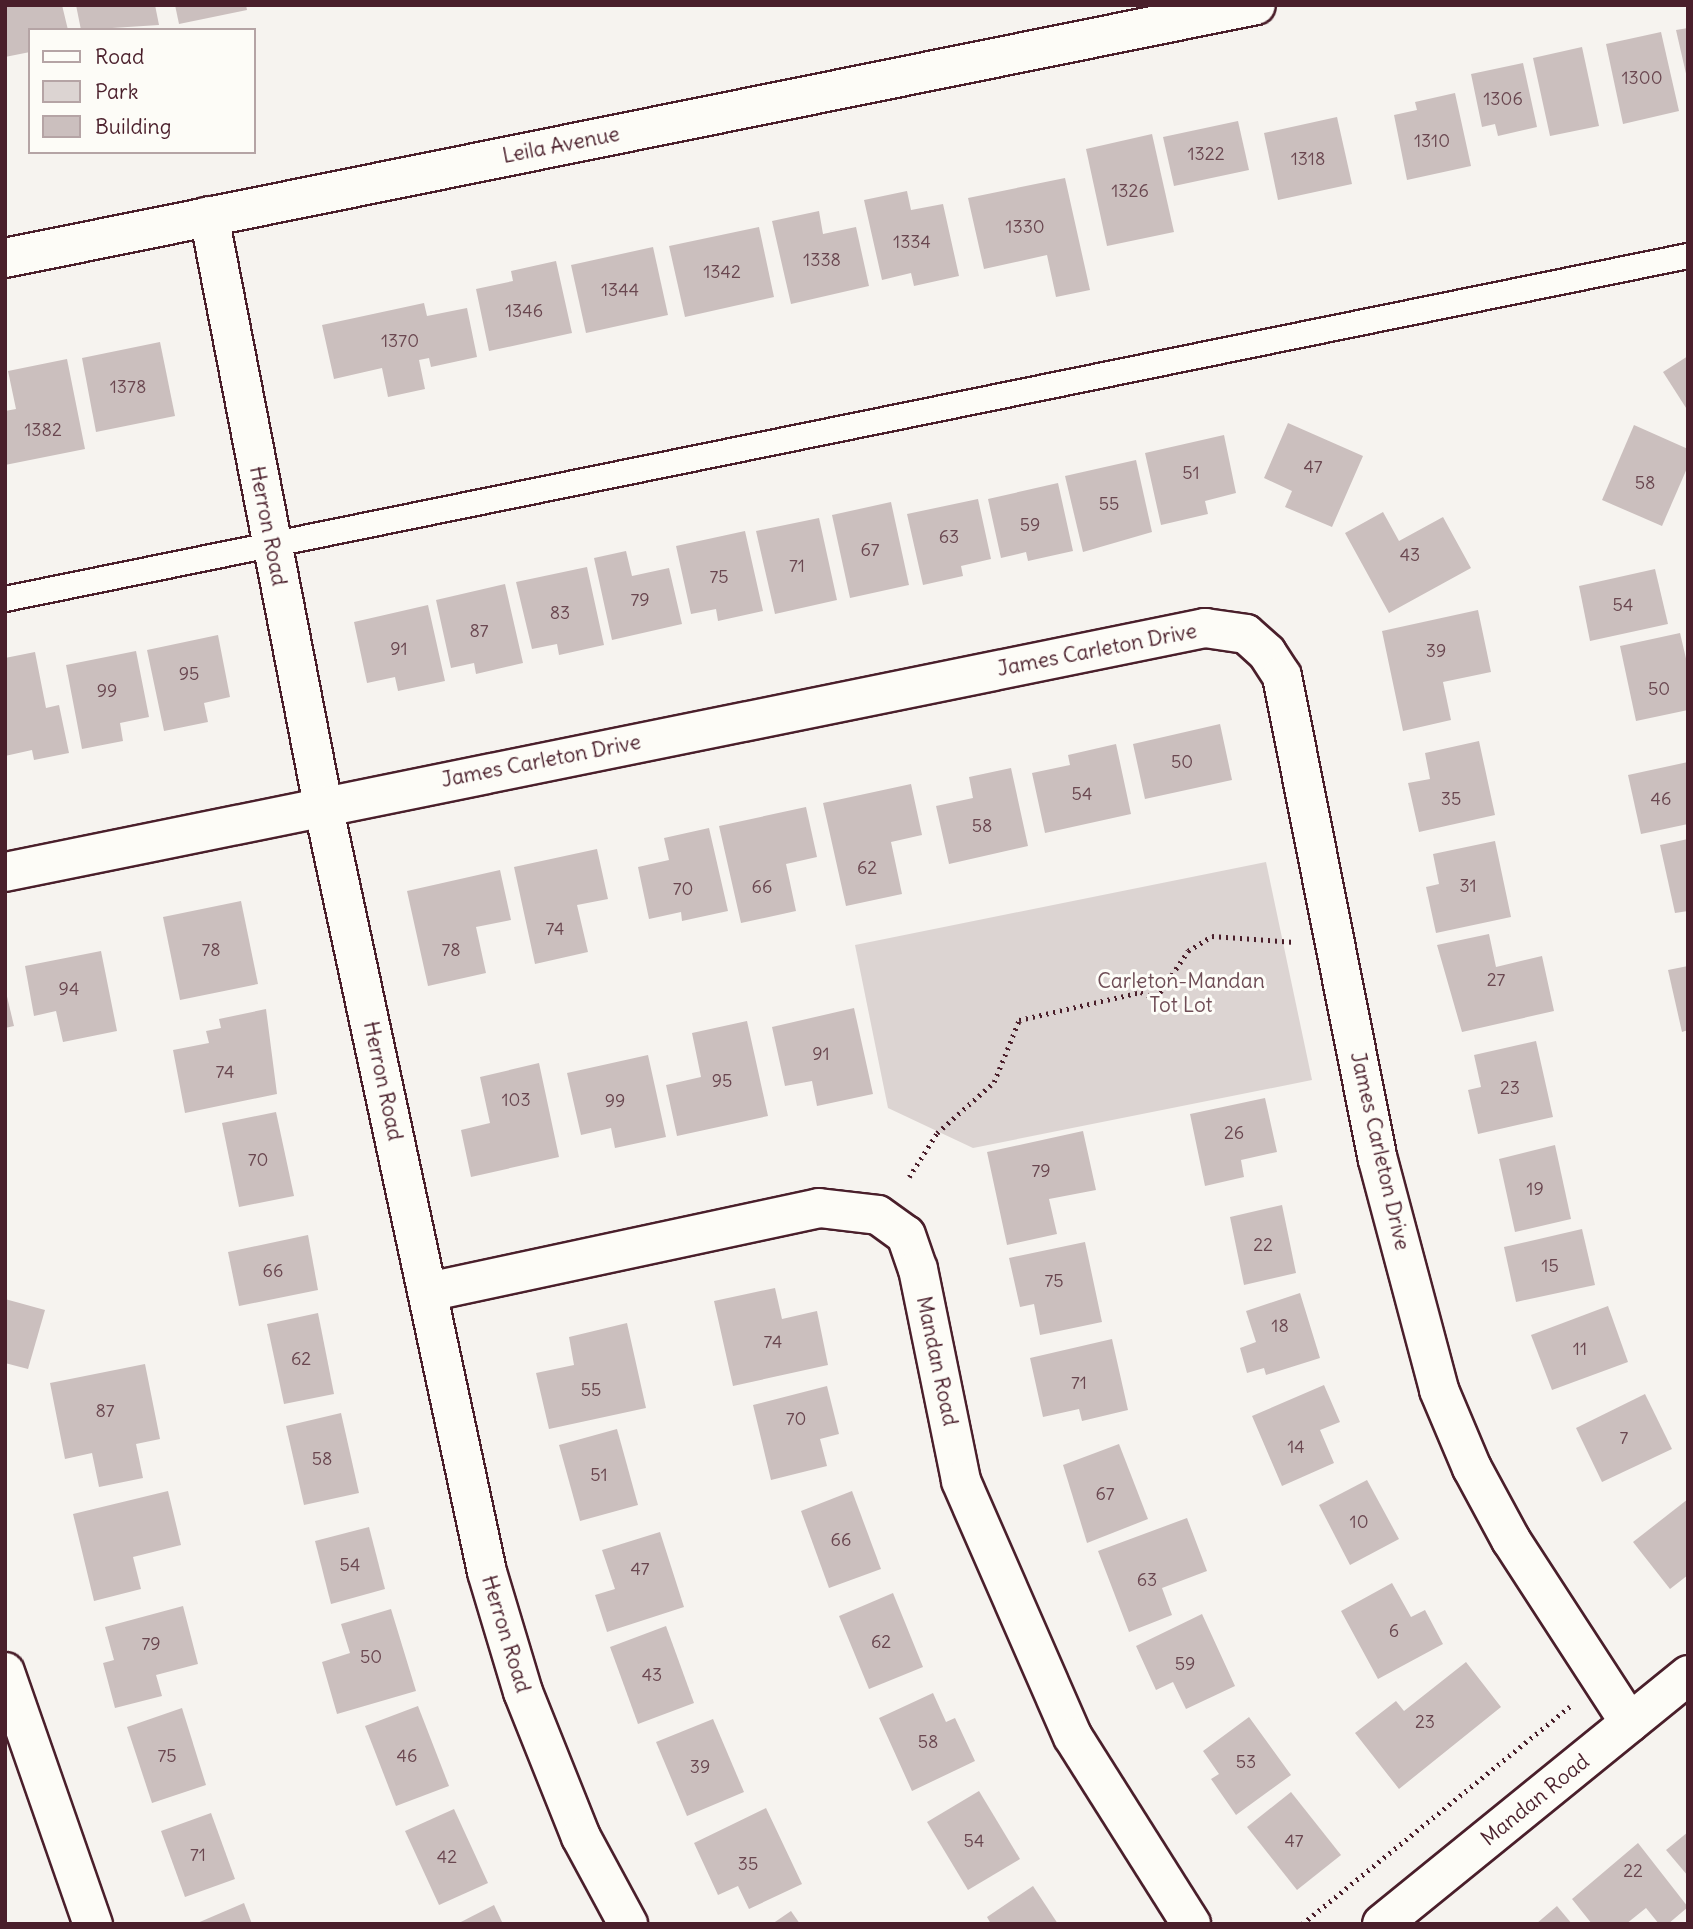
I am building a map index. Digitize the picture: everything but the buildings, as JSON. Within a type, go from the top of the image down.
[{"type":"street","name":"Leila Avenue","points":[[1117,32],[1193,5]]},
{"type":"street","name":"Leila Avenue","points":[[5,258],[1256,5]]},
{"type":"street","name":"Herron Road","points":[[209,216],[323,806],[487,1572],[523,1692],[581,1837],[628,1924]]},
{"type":"street","name":"James Carleton Drive","points":[[5,872],[1205,628],[1246,634],[1267,653],[1282,676],[1378,1160],[1439,1390],[1472,1468],[1511,1540],[1630,1723]]},
{"type":"street","name":"Mandan Road","points":[[428,1292],[819,1208],[878,1214],[906,1235],[918,1269],[961,1481],[1073,1737],[1191,1924]]},
{"type":"street","points":[[5,1672],[93,1924]]},
{"type":"street","name":"Mandan Road","points":[[1382,1924],[1688,1675]]},
{"type":"lane","points":[[5,599],[1688,256]]},
{"type":"path","points":[[909,1177],[937,1133],[994,1082],[1018,1020],[1141,992],[1156,998],[1188,951],[1212,936],[1295,942]]},
{"type":"path","points":[[1302,1924],[1571,1706]]},
{"type":"green space","name":"Carleton-Mandan Tot Lot","points":[[1266,862],[1312,1080],[973,1148],[888,1108],[855,945]]}]
